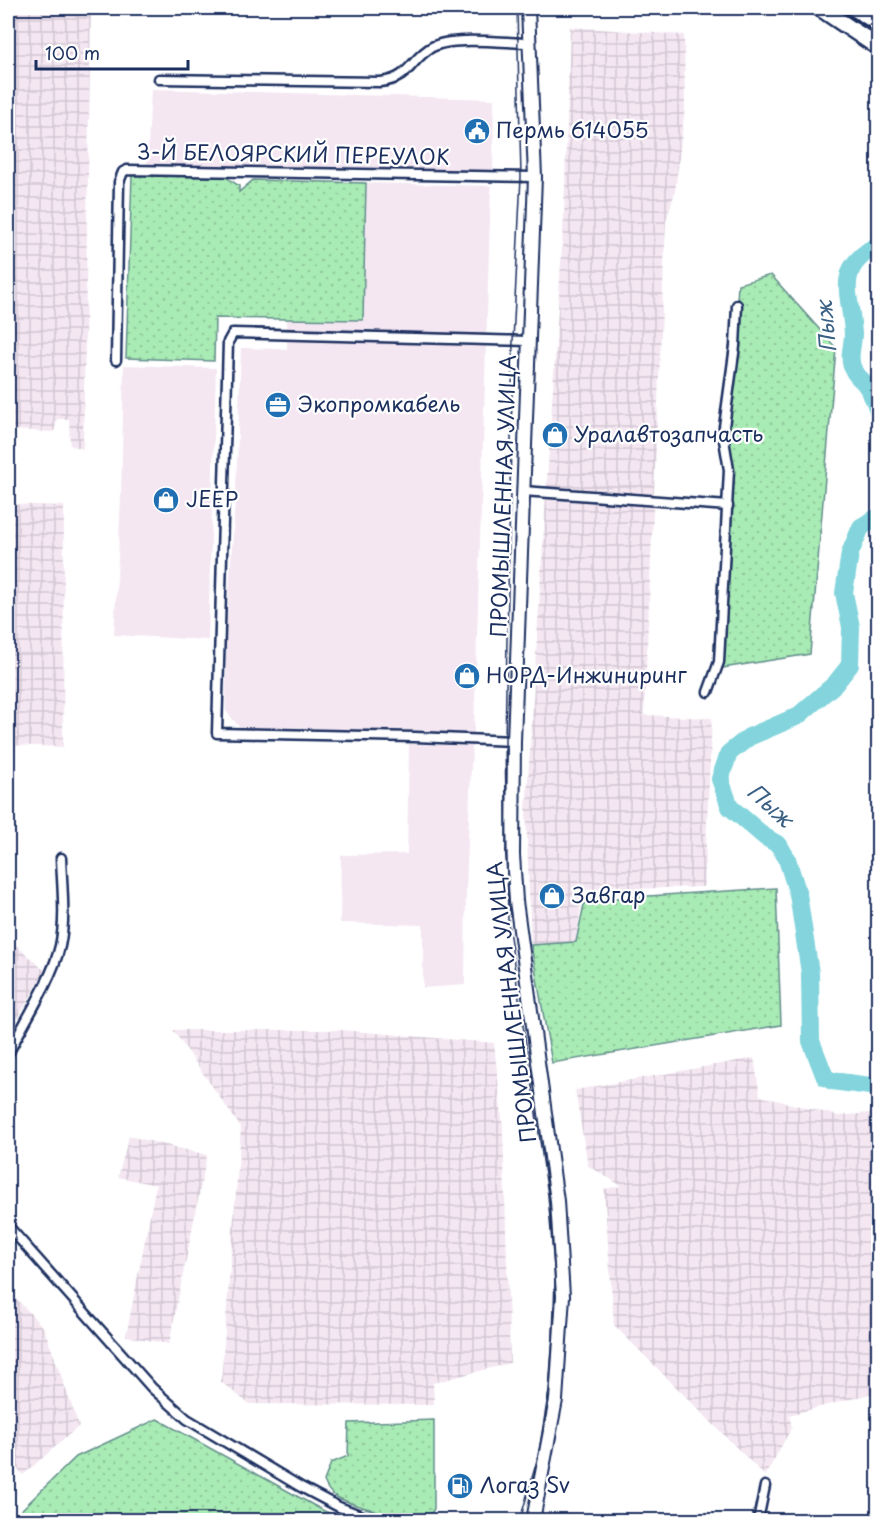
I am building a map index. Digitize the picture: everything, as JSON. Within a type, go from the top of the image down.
[{"type":"highway","points":[[820,8],[879,47]]},
{"type":"highway","points":[[854,8],[879,23]]},
{"type":"street","name":"ПРОМЫШЛЕННАЯ УЛИЦА","points":[[528,8],[535,177],[514,741],[513,855],[515,891],[557,1201],[563,1296],[556,1400],[533,1521]]},
{"type":"street","points":[[159,79],[392,81],[399,78],[426,51],[444,42],[530,43]]},
{"type":"street","name":"3-Й БЕЛОЯРСКИЙ ПЕРЕУЛОК","points":[[116,360],[119,182],[123,172],[132,169],[535,177]]},
{"type":"street","points":[[708,692],[719,662],[729,470],[723,434],[735,346],[737,305]]},
{"type":"street","points":[[514,741],[217,733],[228,342],[233,333],[530,341]]},
{"type":"street","points":[[523,491],[728,506]]},
{"type":"street","points":[[8,1054],[48,978],[60,948],[62,933],[61,858]]},
{"type":"street","points":[[8,1226],[152,1388],[187,1419],[300,1486],[339,1507],[373,1521]]},
{"type":"street","points":[[758,1521],[765,1486]]},
{"type":"shaded area","points":[[8,8],[91,8],[83,449],[70,445],[69,419],[57,419],[54,432],[8,430]]},
{"type":"shaded area","points":[[570,27],[684,35],[685,108],[675,192],[666,221],[644,715],[712,718],[704,887],[583,890],[576,942],[531,945],[526,810],[564,215]]},
{"type":"shaded area","points":[[151,89],[494,99],[493,172],[147,165]]},
{"type":"shaded area","points":[[366,183],[491,186],[474,733],[240,728],[226,711],[226,636],[236,489],[241,348],[287,349],[287,319],[363,320]]},
{"type":"shaded area","name":"JEEP","points":[[124,365],[216,368],[208,640],[114,635],[121,498]]},
{"type":"shaded area","points":[[8,504],[64,506],[63,747],[8,745]]},
{"type":"shaded area","points":[[409,744],[472,746],[466,888],[465,985],[423,988],[423,925],[340,923],[341,855],[407,854]]},
{"type":"shaded area","points":[[8,938],[45,971],[18,1018],[8,1015]]},
{"type":"shaded area","points":[[173,1030],[341,1030],[494,1043],[503,1128],[510,1363],[433,1383],[434,1405],[249,1404],[221,1382],[241,1128]]},
{"type":"shaded area","points":[[754,1058],[760,1096],[839,1116],[878,1112],[878,1392],[789,1415],[792,1427],[765,1476],[614,1325],[604,1189],[622,1186],[588,1166],[575,1090]]},
{"type":"shaded area","points":[[129,1136],[207,1155],[169,1344],[126,1336],[156,1185],[118,1177]]},
{"type":"shaded area","points":[[8,1290],[44,1328],[79,1426],[23,1475],[8,1458]]},
{"type":"green space","points":[[132,175],[226,177],[239,186],[239,192],[253,180],[366,183],[363,320],[215,318],[214,361],[126,358]]},
{"type":"green space","points":[[771,275],[836,348],[810,654],[716,669],[738,284]]},
{"type":"green space","points":[[776,888],[781,1025],[552,1063],[531,945],[576,942],[585,900]]},
{"type":"green space","points":[[157,1419],[324,1511],[345,1520],[11,1520],[76,1457]]},
{"type":"green space","points":[[434,1420],[434,1509],[426,1520],[407,1518],[367,1508],[343,1500],[328,1490],[324,1481],[331,1463],[348,1456],[349,1423]]},
{"type":"waterway","name":"Пыж","points":[[878,245],[855,263],[848,283],[853,334],[852,366],[868,388],[878,410]]},
{"type":"waterway","name":"Пыж","points":[[878,517],[861,527],[850,553],[844,593],[851,627],[850,665],[835,684],[798,716],[749,737],[729,753],[720,779],[730,807],[765,837],[779,845],[787,859],[798,894],[810,973],[811,1041],[825,1077],[832,1081],[878,1087]]},
{"type":"tram line","points":[[517,8],[521,177],[513,341],[505,741],[508,923],[548,1195],[555,1280],[549,1390],[538,1457],[520,1520]]},
{"type":"place","name":"Пермь 614055","points":[[477,131]]},
{"type":"place","name":"Экопромкабель","points":[[278,405]]},
{"type":"place","name":"Уралавтозапчасть","points":[[555,435]]},
{"type":"place","name":"JEEP","points":[[166,500]]},
{"type":"place","name":"НОРД-Инжиниринг","points":[[467,676]]},
{"type":"place","name":"Завгар","points":[[552,896]]},
{"type":"place","name":"Логаз Sv","points":[[460,1486]]}]
